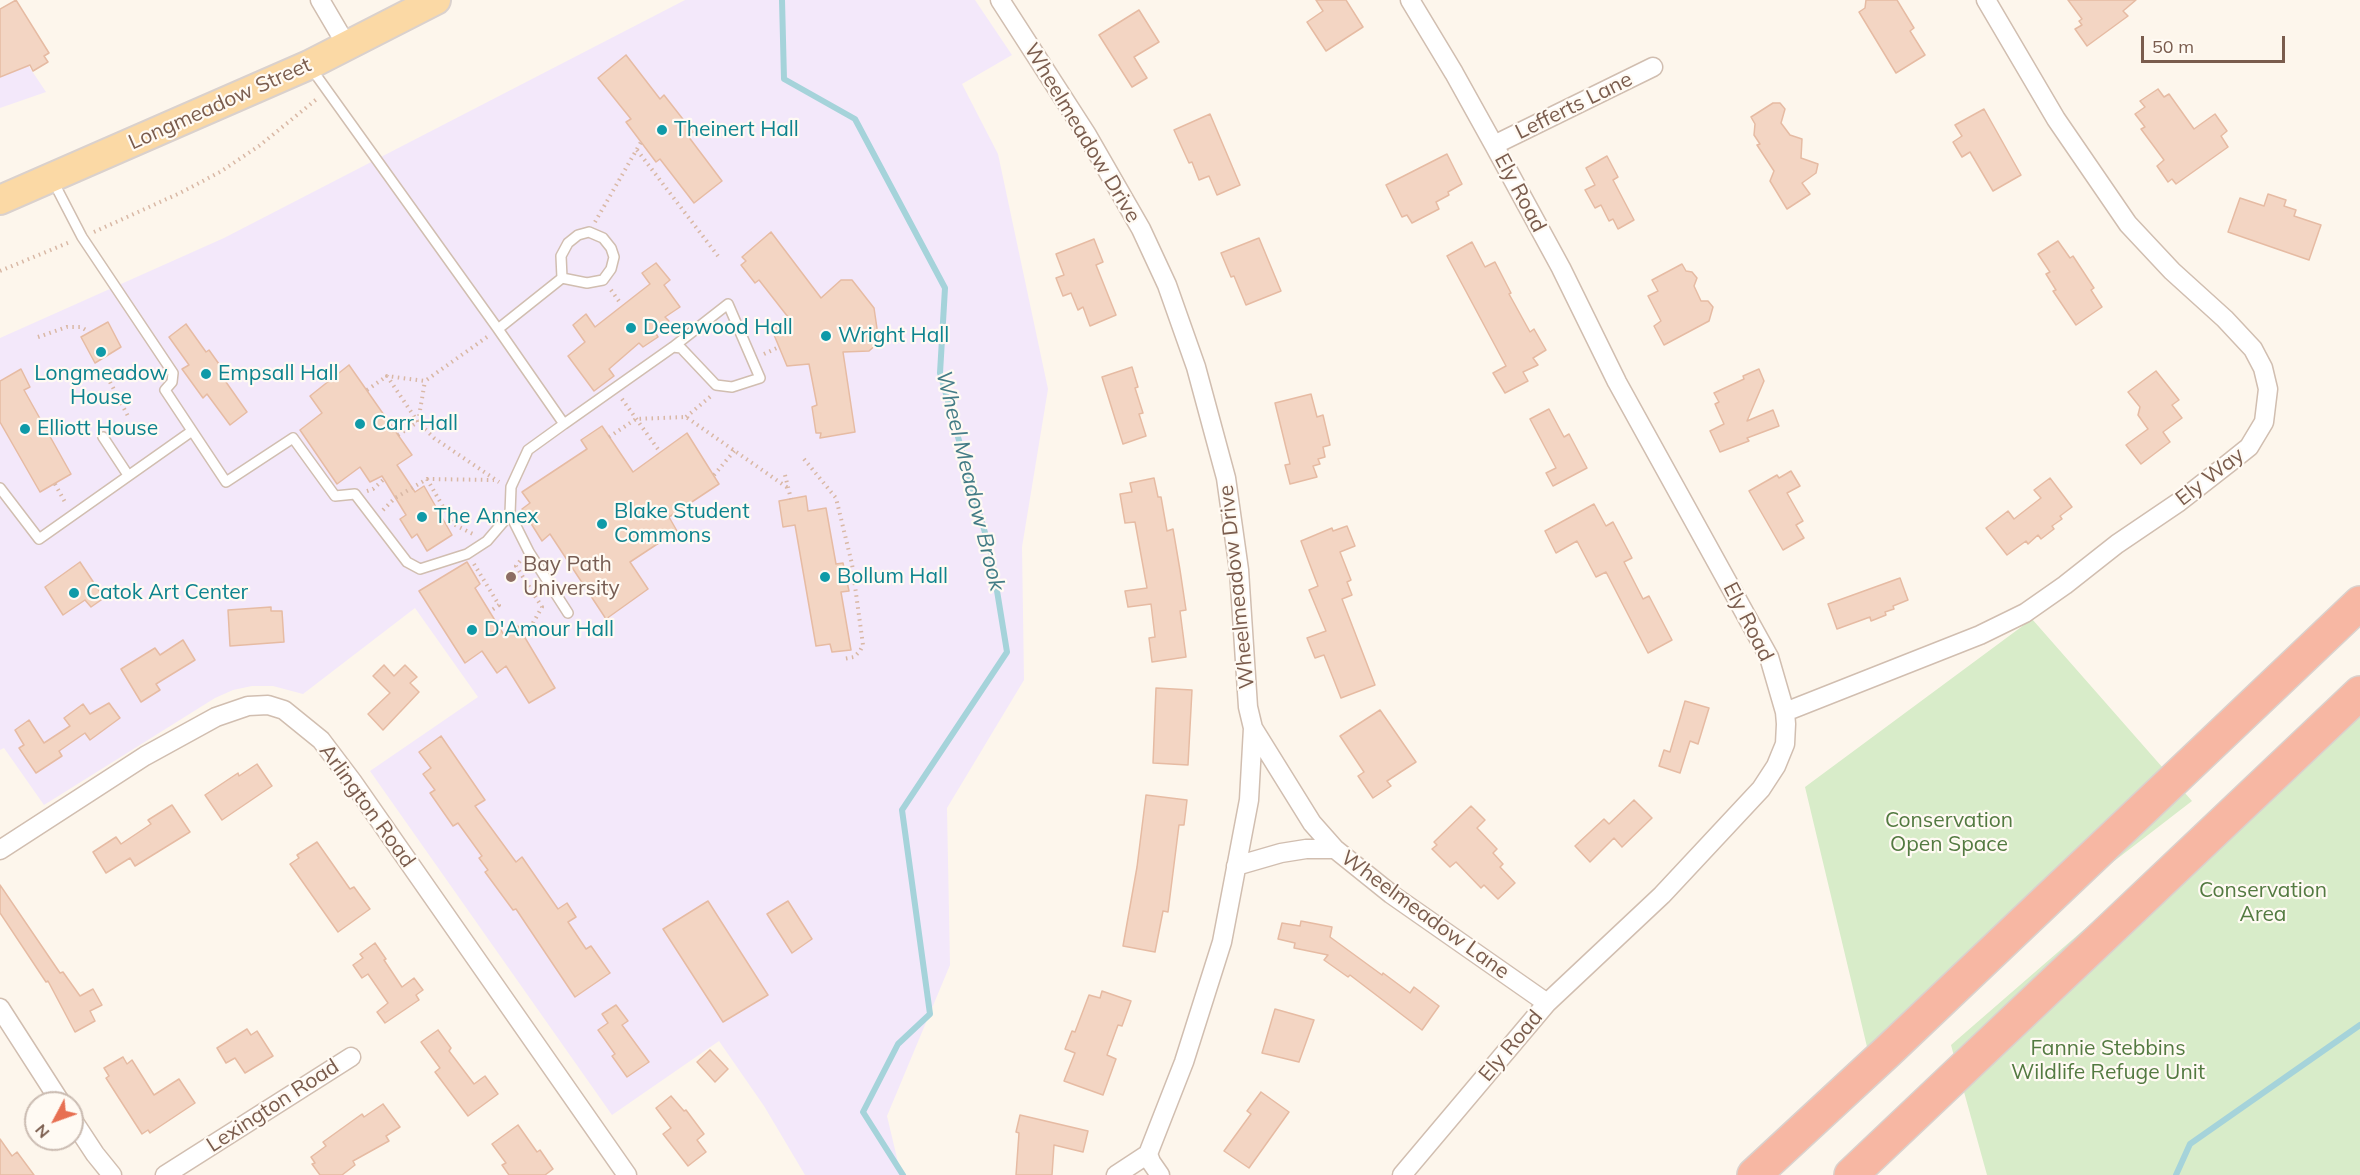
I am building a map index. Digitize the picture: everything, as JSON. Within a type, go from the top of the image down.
[{"type":"highway","points":[[1754,1175],[1887,1052],[2360,603]]},
{"type":"highway","points":[[1851,1175],[2360,693]]},
{"type":"main road","name":"Longmeadow Street","points":[[0,200],[309,65],[436,0]]},
{"type":"street","points":[[320,0],[347,46]]},
{"type":"street","name":"Wheelmeadow Drive","points":[[1000,0],[1087,135],[1141,229],[1167,285],[1197,368],[1226,478],[1239,570],[1248,707],[1253,728],[1249,800],[1222,942],[1184,1062],[1148,1154]]},
{"type":"street","name":"Ely Road","points":[[1402,1175],[1547,1003],[1670,888],[1761,789],[1776,766],[1785,744],[1785,712],[1768,657],[1617,382],[1561,268],[1494,145],[1410,0]]},
{"type":"street","name":"Ely Way","points":[[1785,712],[1980,635],[2018,616],[2065,585],[2117,544],[2179,502],[2229,463],[2249,447],[2264,422],[2268,389],[2263,368],[2253,349],[2232,326],[2172,271],[2128,224],[2056,119],[1986,0]]},
{"type":"street","name":"Lefferts Lane","points":[[1494,145],[1653,67]]},
{"type":"street","name":"Arlington Road","points":[[0,850],[145,756],[216,717],[248,706],[268,705],[284,710],[321,740],[352,781],[627,1175]]},
{"type":"street","name":"Wheelmeadow Lane","points":[[1253,728],[1312,823],[1335,849],[1391,894],[1547,1003]]},
{"type":"street","points":[[1236,866],[1281,853],[1306,849],[1335,849]]},
{"type":"street","points":[[0,1008],[53,1091]]},
{"type":"street","name":"Lexington Road","points":[[165,1175],[351,1057]]},
{"type":"street","points":[[84,1137],[112,1175]]},
{"type":"street","points":[[1116,1175],[1148,1154],[1160,1175]]},
{"type":"lane","points":[[309,65],[564,424]]},
{"type":"lane","points":[[52,177],[82,237],[173,373],[172,382],[165,390],[226,482],[293,438],[335,496],[355,494],[406,562],[420,569],[467,554],[487,541],[510,514]]},
{"type":"lane","points":[[498,329],[562,278],[591,283],[603,280],[614,261],[613,253],[603,238],[589,232],[574,238],[561,256],[562,278]]},
{"type":"lane","points":[[568,614],[528,552],[510,514],[511,487],[528,450],[673,347],[728,304],[760,378],[739,386],[716,385],[681,348],[673,347]]},
{"type":"lane","points":[[0,488],[39,539],[192,431]]},
{"type":"lane","points":[[103,438],[128,475]]},
{"type":"path","points":[[90,234],[220,172],[259,146],[319,98]]},
{"type":"path","points":[[589,232],[641,142]]},
{"type":"path","points":[[636,150],[718,256]]},
{"type":"path","points":[[0,271],[73,241]]},
{"type":"path","points":[[38,337],[67,327],[81,327],[89,332]]},
{"type":"path","points":[[367,390],[387,376],[425,381],[498,329]]},
{"type":"path","points":[[387,376],[418,422],[434,438],[495,480],[511,487]]},
{"type":"path","points":[[398,435],[418,422],[425,381]]},
{"type":"path","points":[[110,382],[129,418]]},
{"type":"path","points":[[686,417],[724,386]]},
{"type":"path","points":[[614,388],[660,453]]},
{"type":"path","points":[[609,437],[636,419],[686,417],[788,488]]},
{"type":"path","points":[[714,475],[735,450]]},
{"type":"path","points":[[804,459],[836,498],[852,564],[863,645],[854,657],[843,659]]},
{"type":"path","points":[[785,475],[791,499]]},
{"type":"path","points":[[373,520],[394,498],[427,479],[495,480]]},
{"type":"path","points":[[427,479],[453,524],[487,541]]},
{"type":"path","points":[[55,484],[73,516]]},
{"type":"path","points":[[525,638],[542,607],[516,566],[528,552]]},
{"type":"path","points":[[467,554],[499,605],[489,612]]},
{"type":"shaded area","name":"Bay Path University","points":[[685,0],[975,0],[1012,55],[962,84],[998,154],[1048,389],[1022,547],[1024,680],[947,808],[950,965],[887,1116],[901,1175],[805,1175],[764,1106],[719,1041],[612,1115],[370,771],[478,697],[415,608],[303,694],[273,686],[252,686],[233,690],[215,698],[44,805],[4,748],[0,750],[0,338],[224,238]]},
{"type":"shaded area","points":[[0,23],[46,92],[0,108]]},
{"type":"green space","name":"Conservation Open Space","points":[[2032,619],[2192,801],[1868,1051],[1805,787]]},
{"type":"green space","points":[[2360,682],[2360,1175],[1987,1175],[1951,1045],[2270,768]]},
{"type":"building","points":[[16,0],[49,53],[44,56],[48,62],[33,71],[30,65],[0,77],[0,9]]},
{"type":"building","points":[[1316,0],[1346,0],[1363,27],[1326,51],[1307,22],[1323,11]]},
{"type":"building","points":[[1866,0],[1897,0],[1914,28],[1910,31],[1925,55],[1896,73],[1859,12],[1865,8]]},
{"type":"building","points":[[2068,0],[2136,0],[2123,11],[2128,16],[2087,46],[2075,29],[2082,25],[2079,21],[2082,19]]},
{"type":"building","points":[[1139,10],[1159,42],[1134,57],[1147,78],[1132,87],[1099,35]]},
{"type":"building","name":"Theinert Hall","points":[[626,55],[660,99],[664,95],[693,132],[688,136],[722,181],[694,203],[660,159],[656,162],[626,122],[631,119],[598,78]]},
{"type":"building","points":[[2158,89],[2164,97],[2169,94],[2194,129],[2215,114],[2227,131],[2221,136],[2228,147],[2176,184],[2172,179],[2168,182],[2157,166],[2164,160],[2141,129],[2145,127],[2135,114],[2145,107],[2140,101]]},
{"type":"building","points":[[1773,103],[1780,103],[1785,109],[1781,123],[1790,135],[1802,139],[1801,158],[1818,164],[1816,173],[1802,183],[1810,194],[1787,209],[1770,181],[1774,171],[1757,145],[1760,144],[1754,135],[1755,124],[1751,117]]},
{"type":"building","points":[[1984,109],[2021,175],[1993,191],[1970,152],[1962,157],[1953,142],[1962,136],[1955,125]]},
{"type":"building","points":[[1210,114],[1240,185],[1217,195],[1209,176],[1199,180],[1174,130]]},
{"type":"building","points":[[1447,154],[1462,184],[1436,202],[1439,209],[1412,223],[1407,215],[1402,217],[1386,185]]},
{"type":"building","points":[[1607,156],[1618,177],[1613,180],[1634,220],[1618,229],[1613,219],[1609,221],[1601,205],[1595,208],[1585,190],[1595,185],[1586,168]]},
{"type":"building","points":[[2268,194],[2286,200],[2284,206],[2296,210],[2294,216],[2321,225],[2309,260],[2228,232],[2240,198],[2264,206]]},
{"type":"building","name":"Wright Hall","points":[[771,232],[821,298],[841,280],[852,280],[874,308],[879,342],[869,351],[843,352],[855,432],[820,438],[821,433],[816,433],[812,407],[817,405],[809,364],[787,366],[772,330],[788,317],[759,280],[755,283],[741,265],[746,261],[742,257]]},
{"type":"building","points":[[1259,238],[1281,291],[1246,305],[1221,253]]},
{"type":"building","points":[[1094,239],[1103,262],[1096,265],[1116,315],[1090,326],[1083,307],[1078,310],[1071,293],[1063,296],[1056,278],[1064,275],[1056,254]]},
{"type":"building","points":[[2058,241],[2070,258],[2073,256],[2094,288],[2091,290],[2102,307],[2076,325],[2053,291],[2056,290],[2046,274],[2050,272],[2038,254]]},
{"type":"building","points":[[1472,242],[1485,267],[1495,262],[1530,332],[1534,329],[1546,350],[1533,358],[1538,365],[1523,372],[1528,381],[1505,393],[1493,373],[1506,366],[1447,256]]},
{"type":"building","name":"Deepwood Hall","points":[[656,263],[670,280],[664,285],[680,307],[665,317],[669,321],[655,332],[658,337],[643,347],[639,343],[609,369],[614,376],[594,391],[568,356],[585,342],[573,325],[586,314],[595,327],[650,284],[642,273]]},
{"type":"building","points":[[1682,264],[1686,271],[1692,272],[1697,278],[1694,286],[1701,301],[1708,301],[1713,307],[1709,321],[1664,345],[1654,326],[1661,321],[1648,296],[1658,291],[1652,280]]},
{"type":"building","name":"Longmeadow House","points":[[108,322],[121,347],[95,363],[81,337]]},
{"type":"building","name":"Empsall Hall","points":[[186,324],[229,378],[226,382],[247,412],[230,425],[207,394],[203,398],[182,369],[189,365],[169,337]]},
{"type":"building","points":[[349,365],[412,455],[397,465],[415,492],[424,486],[452,535],[427,551],[417,534],[412,538],[400,519],[406,515],[382,476],[370,482],[360,467],[337,484],[300,430],[322,413],[310,396]]},
{"type":"building","points":[[1132,367],[1138,387],[1135,388],[1143,413],[1139,414],[1146,436],[1123,444],[1102,377]]},
{"type":"building","name":"Elliott House","points":[[21,369],[30,387],[24,390],[71,474],[40,492],[0,422],[0,381]]},
{"type":"building","points":[[1759,369],[1764,381],[1747,421],[1773,410],[1779,426],[1747,438],[1749,441],[1720,452],[1710,431],[1724,424],[1715,404],[1719,402],[1714,393]]},
{"type":"building","points":[[2156,371],[2179,400],[2172,405],[2182,418],[2163,432],[2170,442],[2141,464],[2126,445],[2148,429],[2138,415],[2140,407],[2128,392]]},
{"type":"building","points":[[1311,394],[1317,417],[1323,415],[1330,445],[1323,447],[1325,457],[1318,459],[1320,464],[1313,466],[1317,477],[1290,484],[1285,465],[1290,464],[1275,403]]},
{"type":"building","points":[[1549,409],[1564,437],[1569,434],[1587,468],[1553,486],[1546,473],[1556,468],[1530,419]]},
{"type":"building","name":"Blake Student Commons","points":[[602,426],[633,472],[687,433],[719,484],[669,517],[677,531],[630,562],[648,589],[606,619],[550,534],[542,541],[522,509],[530,503],[522,492],[587,449],[581,440]]},
{"type":"building","points":[[1791,471],[1800,486],[1787,493],[1803,521],[1796,525],[1804,538],[1783,550],[1749,491],[1777,475],[1779,478]]},
{"type":"building","points":[[1154,478],[1158,497],[1161,497],[1167,531],[1173,529],[1186,610],[1180,611],[1186,657],[1152,662],[1149,638],[1155,637],[1151,604],[1128,607],[1125,591],[1147,588],[1135,522],[1125,523],[1120,494],[1132,492],[1130,483]]},
{"type":"building","points":[[2050,478],[2072,507],[2060,516],[2062,519],[2052,526],[2054,529],[2041,539],[2038,535],[2028,544],[2026,541],[2007,555],[1986,528],[2008,511],[2014,519],[2041,498],[2034,490]]},
{"type":"building","name":"Bollum Hall","points":[[806,496],[808,511],[826,508],[836,564],[843,563],[849,591],[841,592],[851,650],[832,652],[830,644],[816,646],[795,525],[783,527],[779,501]]},
{"type":"building","points":[[1594,504],[1606,526],[1613,522],[1632,558],[1624,562],[1643,599],[1649,596],[1672,640],[1648,653],[1606,572],[1596,577],[1577,541],[1556,553],[1545,531]]},
{"type":"building","points":[[1347,526],[1355,546],[1340,552],[1351,580],[1347,582],[1352,595],[1342,599],[1375,685],[1341,698],[1324,655],[1315,658],[1307,638],[1326,631],[1309,590],[1318,586],[1301,541],[1332,528],[1333,531]]},
{"type":"building","name":"Catok Art Center","points":[[80,562],[104,598],[91,607],[85,600],[63,615],[45,587]]},
{"type":"building","name":"D'Amour Hall","points":[[467,562],[480,584],[475,588],[504,635],[518,626],[555,688],[529,703],[506,666],[497,673],[482,651],[465,663],[419,591]]},
{"type":"building","points":[[1900,578],[1908,600],[1893,606],[1894,609],[1885,612],[1886,615],[1871,621],[1870,617],[1837,629],[1828,604]]},
{"type":"building","points":[[271,607],[271,611],[282,611],[284,642],[230,646],[228,610]]},
{"type":"building","points":[[183,640],[195,660],[156,684],[160,690],[141,702],[121,669],[155,648],[160,655]]},
{"type":"building","points":[[384,665],[394,676],[405,665],[417,677],[410,683],[419,692],[383,730],[368,714],[390,693],[373,676]]},
{"type":"building","points":[[1156,688],[1192,690],[1188,765],[1153,763]]},
{"type":"building","points":[[1685,701],[1709,708],[1698,744],[1690,741],[1680,773],[1659,766],[1664,750],[1670,752]]},
{"type":"building","points":[[109,703],[120,718],[90,740],[85,733],[59,751],[62,756],[36,773],[19,748],[24,745],[15,730],[29,720],[44,743],[70,726],[64,718],[83,704],[90,714]]},
{"type":"building","points":[[1380,710],[1416,762],[1387,781],[1391,786],[1373,798],[1358,776],[1364,772],[1340,736]]},
{"type":"building","points":[[441,736],[485,800],[475,806],[516,862],[522,857],[558,909],[567,903],[576,917],[568,922],[586,949],[591,946],[610,973],[575,997],[516,909],[513,910],[485,872],[488,870],[479,858],[482,856],[458,823],[453,826],[430,793],[435,790],[423,774],[431,768],[419,752]]},
{"type":"building","points":[[257,764],[272,786],[222,820],[205,795],[238,773],[239,776]]},
{"type":"building","points":[[1146,795],[1187,800],[1184,825],[1179,825],[1168,912],[1163,911],[1155,952],[1123,946],[1137,867]]},
{"type":"building","points":[[1634,800],[1652,818],[1622,847],[1614,838],[1590,862],[1575,846],[1604,819],[1609,824]]},
{"type":"building","points":[[172,805],[190,832],[135,866],[130,858],[106,873],[93,852],[116,837],[121,844],[151,824],[148,820]]},
{"type":"building","points":[[1471,806],[1485,820],[1477,828],[1497,849],[1493,853],[1503,864],[1500,867],[1515,883],[1498,899],[1484,885],[1481,888],[1456,862],[1450,867],[1432,849],[1437,845],[1434,842]]},
{"type":"building","points":[[317,842],[350,889],[354,887],[370,909],[338,932],[290,864],[299,858],[297,855]]},
{"type":"building","points":[[0,885],[60,973],[63,972],[80,996],[93,989],[102,1005],[90,1011],[95,1021],[75,1032],[48,981],[46,982],[0,913]]},
{"type":"building","points":[[708,901],[768,995],[723,1022],[663,929]]},
{"type":"building","points":[[788,901],[812,939],[792,953],[767,914]]},
{"type":"building","points":[[1301,921],[1332,927],[1330,937],[1410,993],[1414,987],[1439,1006],[1422,1030],[1350,975],[1348,977],[1324,960],[1328,955],[1294,948],[1295,943],[1278,939],[1282,923],[1300,926]]},
{"type":"building","points":[[375,943],[402,987],[414,978],[423,990],[416,995],[419,1000],[385,1023],[377,1012],[388,1003],[368,974],[362,978],[353,965],[363,958],[360,954]]},
{"type":"building","points":[[1102,991],[1131,1001],[1122,1026],[1118,1025],[1107,1055],[1116,1059],[1103,1095],[1064,1081],[1075,1053],[1065,1049],[1072,1031],[1075,1032],[1089,995],[1100,998]]},
{"type":"building","points":[[616,1005],[628,1021],[622,1025],[649,1062],[627,1077],[612,1056],[615,1054],[598,1030],[608,1023],[602,1014]]},
{"type":"building","points":[[1275,1009],[1314,1020],[1299,1062],[1262,1053]]},
{"type":"building","points":[[247,1029],[251,1035],[257,1031],[273,1056],[245,1073],[235,1058],[226,1063],[217,1048]]},
{"type":"building","points":[[438,1030],[451,1048],[449,1051],[474,1084],[485,1076],[498,1094],[468,1116],[435,1072],[440,1068],[421,1042]]},
{"type":"building","points":[[710,1050],[728,1069],[715,1082],[697,1062]]},
{"type":"building","points":[[123,1057],[127,1064],[132,1060],[154,1095],[179,1079],[195,1103],[150,1133],[148,1130],[142,1134],[106,1078],[109,1076],[104,1068]]},
{"type":"building","points":[[1261,1092],[1289,1112],[1249,1168],[1224,1151],[1251,1114],[1247,1111]]},
{"type":"building","points":[[671,1096],[684,1111],[686,1110],[704,1134],[697,1140],[706,1152],[688,1166],[663,1134],[671,1128],[656,1108]]},
{"type":"building","points":[[383,1104],[400,1127],[386,1136],[389,1141],[353,1161],[355,1165],[342,1175],[320,1175],[312,1164],[315,1163],[311,1157],[326,1146],[323,1142],[362,1114],[364,1117]]},
{"type":"building","points":[[1020,1115],[1088,1131],[1083,1152],[1054,1145],[1052,1175],[1016,1175],[1019,1133],[1016,1132]]},
{"type":"building","points":[[518,1125],[537,1152],[540,1150],[553,1169],[545,1175],[509,1175],[502,1165],[506,1163],[492,1144]]},
{"type":"building","points":[[0,1139],[12,1156],[17,1152],[34,1175],[0,1175]]},
{"type":"waterway","name":"Wheel Meadow Brook","points":[[782,0],[784,79],[855,119],[945,288],[940,373],[991,554],[1007,652],[902,810],[930,1014],[898,1044],[863,1112],[903,1175]]},
{"type":"waterway","name":"Wheel Meadow Brook","points":[[2176,1175],[2190,1144],[2360,1025]]},
{"type":"place","name":"Theinert Hall","points":[[662,130]]},
{"type":"place","name":"Deepwood Hall","points":[[631,328]]},
{"type":"place","name":"Wright Hall","points":[[826,336]]},
{"type":"place","name":"Longmeadow House","points":[[101,352]]},
{"type":"place","name":"Empsall Hall","points":[[206,374]]},
{"type":"place","name":"Carr Hall","points":[[360,424]]},
{"type":"place","name":"Elliott House","points":[[25,429]]},
{"type":"place","name":"The Annex","points":[[422,517]]},
{"type":"place","name":"Blake Student Commons","points":[[602,524]]},
{"type":"place","name":"Bay Path University","points":[[511,577]]},
{"type":"place","name":"Bollum Hall","points":[[825,577]]},
{"type":"place","name":"Catok Art Center","points":[[74,593]]},
{"type":"place","name":"D'Amour Hall","points":[[472,630]]},
{"type":"park label","name":"Conservation Area","points":[[2263,903]]},
{"type":"park label","name":"Fannie Stebbins Wildlife Refuge Unit","points":[[2108,1061]]}]
